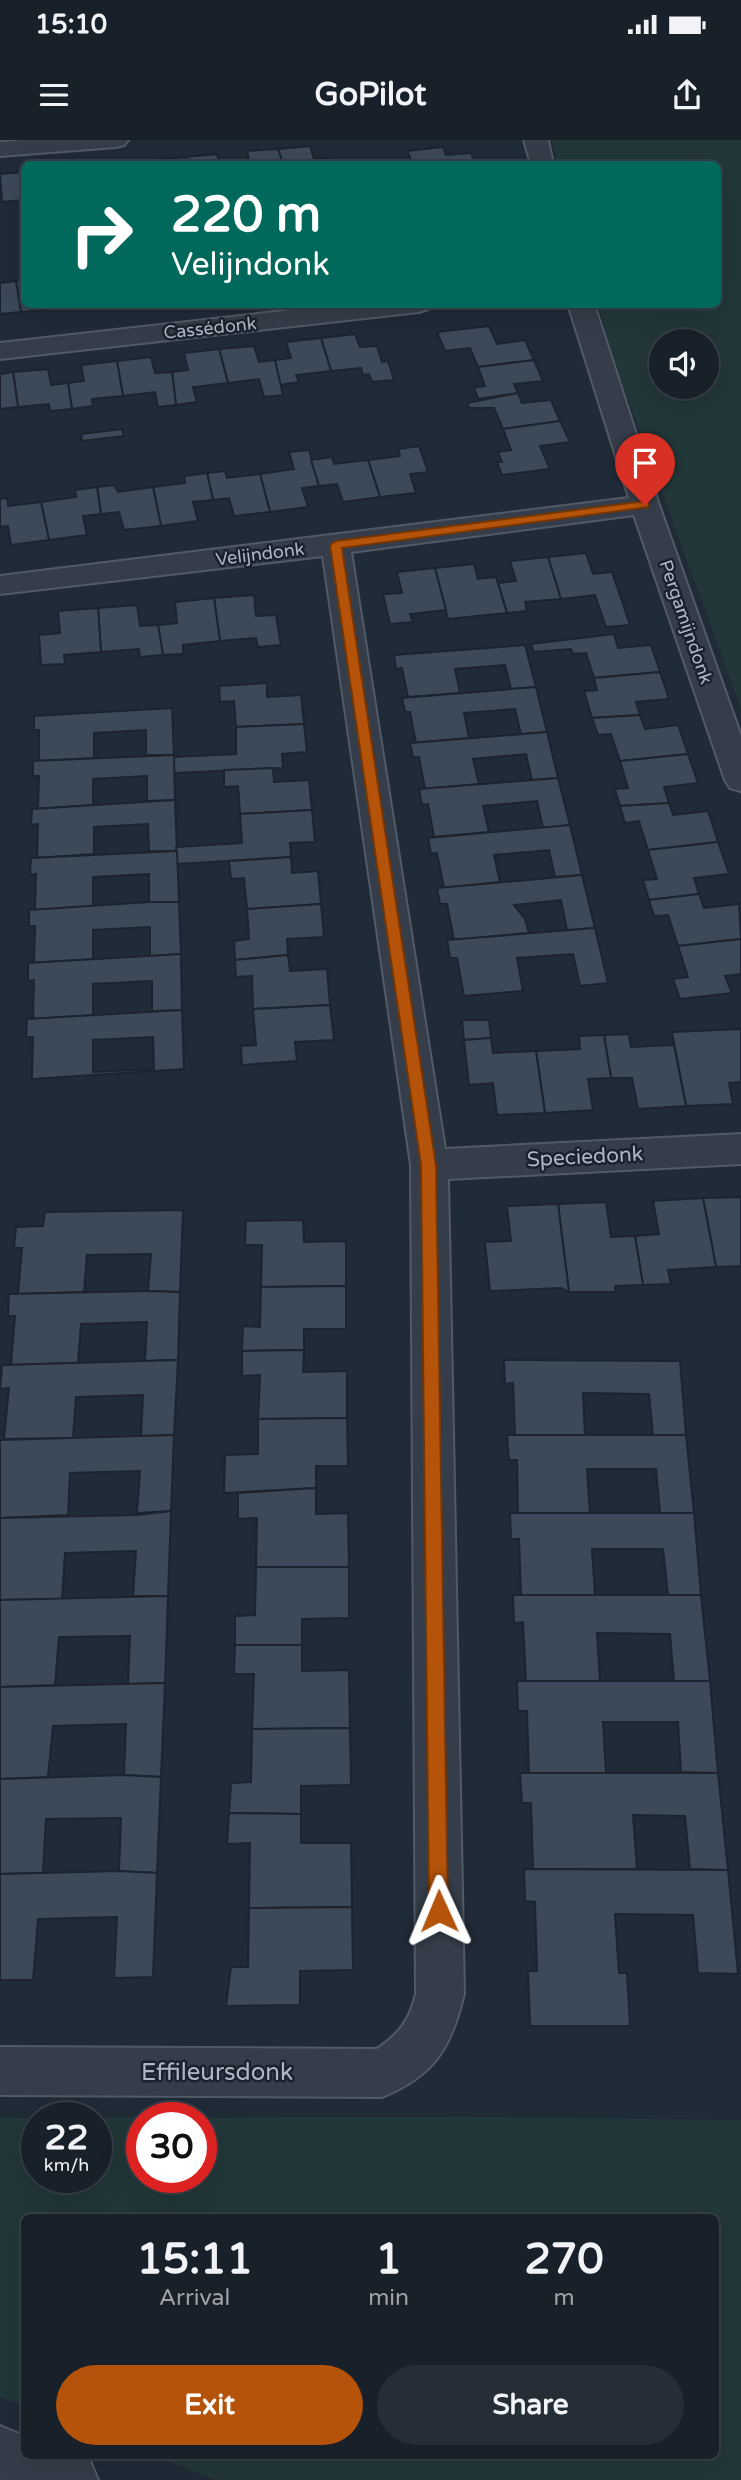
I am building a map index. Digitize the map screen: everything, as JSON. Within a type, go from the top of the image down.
[{"type":"street","points":[[0,149],[116,140]]},
{"type":"street","points":[[536,140],[541,161]]},
{"type":"street","name":"Cassédonk","points":[[0,351],[383,308]]},
{"type":"street","name":"Pergamijndonk","points":[[582,308],[645,505],[741,780]]},
{"type":"street","name":"Velijndonk","points":[[0,584],[336,545],[645,505]]},
{"type":"street","points":[[336,545],[429,1165]]},
{"type":"street","name":"Speciedonk","points":[[429,1165],[741,1149]]},
{"type":"street","name":"Effileursdonk","points":[[0,2071],[382,2073],[407,2059],[424,2042],[435,2019],[440,1994],[429,1165]]},
{"type":"street","points":[[0,2454],[71,2480]]},
{"type":"green space","points":[[552,140],[741,140],[741,708],[615,364],[599,308],[721,308],[721,161],[557,161]]},
{"type":"green space","points":[[0,2118],[21,2118],[21,2193],[112,2193],[112,2118],[126,2118],[126,2193],[217,2193],[217,2118],[741,2120],[741,2480],[215,2480],[162,2459],[719,2459],[719,2214],[21,2214],[21,2405],[0,2397]]},
{"type":"building","points":[[310,146],[314,159],[329,158],[330,161],[282,161],[278,149]]},
{"type":"building","points":[[443,147],[446,155],[471,153],[475,161],[412,161],[407,151]]},
{"type":"building","points":[[278,149],[282,161],[249,161],[247,151]]},
{"type":"building","points":[[217,154],[219,161],[187,161],[186,157]]},
{"type":"building","points":[[186,157],[187,161],[154,161]]},
{"type":"building","points":[[21,172],[21,200],[2,202],[0,174]]},
{"type":"building","points":[[21,280],[21,308],[55,309],[21,312],[16,281]]},
{"type":"building","points":[[16,281],[21,312],[0,314],[0,283]]},
{"type":"building","points":[[489,326],[497,344],[525,340],[534,360],[478,367],[470,348],[445,351],[437,332]]},
{"type":"building","points":[[355,334],[360,347],[377,346],[382,362],[388,361],[394,380],[372,382],[369,374],[363,375],[361,368],[331,371],[321,338]]},
{"type":"building","points":[[321,338],[331,371],[296,375],[299,382],[280,385],[275,360],[291,358],[286,342]]},
{"type":"building","points":[[254,346],[259,362],[275,360],[283,395],[264,397],[259,379],[228,383],[219,349]]},
{"type":"building","points":[[219,349],[228,383],[193,387],[197,402],[176,405],[172,372],[188,370],[184,353]]},
{"type":"building","points":[[151,357],[155,373],[172,372],[176,405],[158,407],[155,392],[123,396],[117,361]]},
{"type":"building","points":[[534,360],[543,381],[514,384],[518,393],[478,399],[474,387],[485,386],[478,367]]},
{"type":"building","points":[[117,361],[123,396],[92,399],[93,406],[72,409],[68,383],[84,381],[81,365]]},
{"type":"building","points":[[48,369],[51,385],[68,383],[72,409],[50,411],[49,404],[18,407],[13,372]]},
{"type":"building","points":[[13,372],[18,407],[0,409],[0,374]]},
{"type":"building","points":[[518,393],[522,403],[551,400],[560,421],[503,429],[494,408],[470,408],[467,403]]},
{"type":"building","points":[[560,421],[570,442],[540,446],[550,469],[502,475],[497,462],[502,462],[498,452],[511,450],[503,429]]},
{"type":"building","points":[[122,429],[124,436],[82,441],[81,434]]},
{"type":"building","points":[[419,446],[428,472],[410,474],[416,493],[380,497],[368,460],[400,456],[398,449]]},
{"type":"building","points":[[309,450],[319,486],[302,488],[308,507],[270,512],[260,474],[294,469],[289,452]]},
{"type":"building","points":[[332,457],[334,464],[368,460],[380,497],[343,502],[337,484],[319,486],[311,460]]},
{"type":"building","points":[[225,471],[227,478],[260,474],[270,512],[234,516],[229,498],[213,500],[207,473]]},
{"type":"building","points":[[207,473],[213,500],[193,502],[198,521],[161,526],[153,487],[185,483],[184,476]]},
{"type":"building","points":[[114,485],[118,492],[153,487],[161,526],[124,530],[119,512],[101,514],[97,487]]},
{"type":"building","points":[[97,487],[101,514],[83,516],[87,535],[49,540],[41,502],[76,497],[75,490]]},
{"type":"building","points":[[7,498],[8,506],[41,502],[49,540],[11,545],[8,526],[0,527],[0,499]]},
{"type":"building","points":[[586,553],[593,574],[612,572],[630,625],[606,627],[595,595],[561,599],[548,557]]},
{"type":"building","points":[[548,557],[561,599],[525,602],[527,611],[507,613],[498,583],[516,581],[510,561]]},
{"type":"building","points":[[474,564],[478,579],[496,577],[507,613],[448,619],[435,568]]},
{"type":"building","points":[[435,568],[446,610],[410,614],[413,622],[390,624],[383,594],[402,593],[397,572]]},
{"type":"building","points":[[254,595],[256,616],[276,615],[281,645],[258,647],[256,638],[220,641],[214,598]]},
{"type":"building","points":[[214,598],[220,641],[183,645],[183,654],[163,655],[158,625],[177,623],[175,602]]},
{"type":"building","points":[[137,605],[140,626],[158,625],[163,655],[140,657],[139,649],[101,652],[98,608]]},
{"type":"building","points":[[98,608],[101,652],[64,655],[65,664],[41,665],[39,635],[60,633],[58,611]]},
{"type":"building","points":[[614,634],[618,648],[651,645],[660,672],[594,678],[586,653],[573,654],[571,649],[534,652],[531,644]]},
{"type":"building","points":[[525,645],[536,687],[511,689],[505,665],[455,669],[460,693],[408,697],[402,668],[396,669],[394,655]]},
{"type":"building","points":[[660,672],[669,699],[636,702],[640,715],[592,718],[584,691],[597,690],[594,678]]},
{"type":"building","points":[[267,683],[267,697],[301,695],[304,724],[236,727],[234,701],[220,702],[219,686]]},
{"type":"building","points":[[536,687],[547,732],[521,734],[515,709],[464,713],[469,738],[416,743],[410,712],[405,712],[402,698]]},
{"type":"building","points":[[172,708],[174,755],[146,755],[146,730],[94,733],[94,758],[39,761],[39,730],[34,730],[34,716]]},
{"type":"building","points":[[640,715],[645,729],[678,725],[688,754],[620,761],[611,734],[598,735],[592,718]]},
{"type":"building","points":[[304,724],[307,752],[282,754],[283,768],[174,773],[173,757],[236,754],[236,727]]},
{"type":"building","points":[[547,732],[558,778],[532,780],[526,754],[473,759],[479,784],[425,789],[419,757],[413,757],[410,743]]},
{"type":"building","points":[[688,754],[698,783],[664,787],[669,803],[620,806],[615,789],[628,788],[620,761]]},
{"type":"building","points":[[174,755],[175,800],[147,801],[147,776],[93,779],[93,805],[38,809],[39,776],[33,776],[33,761]]},
{"type":"building","points":[[273,768],[274,782],[309,780],[312,810],[240,814],[238,786],[224,787],[224,770]]},
{"type":"building","points":[[558,778],[570,825],[543,828],[537,801],[483,806],[489,832],[434,837],[428,804],[422,805],[419,789]]},
{"type":"building","points":[[175,800],[177,851],[149,851],[148,824],[94,827],[94,854],[37,858],[38,824],[31,825],[32,809]]},
{"type":"building","points":[[669,803],[673,815],[708,811],[718,842],[648,850],[639,821],[625,823],[620,806]]},
{"type":"building","points":[[312,810],[315,842],[290,843],[291,857],[177,864],[176,847],[242,843],[240,814]]},
{"type":"building","points":[[570,825],[582,875],[555,877],[549,850],[494,855],[500,882],[444,888],[437,853],[431,854],[428,838]]},
{"type":"building","points":[[718,842],[729,874],[694,878],[699,894],[649,900],[643,880],[657,879],[648,850]]},
{"type":"building","points":[[177,851],[179,902],[149,902],[149,874],[93,877],[93,906],[35,910],[36,874],[30,875],[31,858]]},
{"type":"building","points":[[291,857],[292,873],[318,871],[321,904],[247,909],[244,878],[231,879],[229,861]]},
{"type":"building","points":[[582,875],[595,928],[567,930],[561,900],[514,905],[525,919],[529,933],[454,940],[447,904],[440,904],[437,888]]},
{"type":"building","points":[[699,894],[704,908],[739,904],[741,939],[678,946],[668,915],[654,916],[649,900]]},
{"type":"building","points":[[179,902],[181,954],[150,956],[150,927],[93,930],[93,959],[34,963],[35,926],[29,926],[29,910]]},
{"type":"building","points":[[321,904],[324,937],[287,939],[288,955],[235,960],[234,941],[249,939],[247,909]]},
{"type":"building","points":[[595,928],[608,983],[580,986],[573,954],[517,958],[523,991],[464,996],[457,958],[450,958],[447,940]]},
{"type":"building","points":[[741,939],[741,974],[725,976],[732,993],[680,999],[673,979],[688,977],[678,946]]},
{"type":"building","points":[[181,954],[182,1010],[152,1011],[152,981],[93,984],[93,1015],[33,1019],[34,980],[28,981],[28,963]]},
{"type":"building","points":[[288,955],[290,971],[327,969],[330,1005],[253,1009],[252,976],[236,977],[235,960]]},
{"type":"building","points":[[330,1005],[334,1040],[295,1042],[297,1061],[242,1065],[241,1046],[256,1045],[253,1009]]},
{"type":"building","points":[[182,1010],[184,1069],[32,1079],[33,1037],[26,1037],[27,1019]],"holes":[[[153,1037],[154,1069],[93,1072],[93,1040]]]},
{"type":"building","points":[[462,1020],[489,1020],[491,1038],[464,1040]]},
{"type":"building","points":[[741,1029],[741,1082],[729,1083],[733,1104],[686,1106],[672,1032]]},
{"type":"building","points":[[629,1034],[631,1047],[674,1045],[686,1106],[638,1109],[632,1078],[611,1078],[604,1035]]},
{"type":"building","points":[[604,1035],[611,1078],[588,1079],[593,1110],[545,1113],[536,1051],[580,1049],[579,1036]]},
{"type":"building","points":[[491,1038],[493,1053],[536,1051],[545,1113],[497,1115],[493,1083],[469,1085],[464,1040]]},
{"type":"building","points":[[741,1197],[741,1266],[716,1267],[703,1198]]},
{"type":"building","points":[[703,1198],[716,1267],[668,1270],[671,1284],[643,1285],[635,1236],[659,1234],[653,1201]]},
{"type":"building","points":[[606,1202],[611,1237],[635,1236],[643,1285],[615,1286],[615,1292],[569,1292],[558,1204]]},
{"type":"building","points":[[558,1204],[569,1292],[561,1288],[490,1291],[485,1242],[511,1241],[507,1206]]},
{"type":"building","points":[[183,1210],[180,1292],[148,1291],[151,1254],[87,1255],[84,1292],[18,1294],[22,1248],[14,1248],[16,1227],[43,1226],[45,1212]]},
{"type":"building","points":[[303,1220],[304,1242],[346,1241],[346,1286],[261,1287],[262,1245],[245,1245],[246,1221]]},
{"type":"building","points":[[346,1286],[346,1329],[304,1329],[304,1350],[242,1351],[243,1326],[260,1327],[261,1287]]},
{"type":"building","points":[[180,1292],[178,1360],[145,1361],[147,1322],[81,1324],[78,1363],[11,1365],[15,1316],[8,1316],[9,1294]]},
{"type":"building","points":[[304,1350],[303,1372],[347,1371],[347,1418],[258,1419],[260,1375],[242,1376],[242,1351]]},
{"type":"building","points":[[178,1360],[174,1435],[141,1436],[143,1395],[76,1397],[73,1438],[4,1439],[9,1388],[0,1389],[2,1365]]},
{"type":"building","points":[[504,1360],[680,1361],[686,1435],[653,1435],[649,1394],[583,1393],[585,1435],[515,1435],[513,1383],[505,1384]]},
{"type":"building","points":[[347,1418],[348,1466],[316,1466],[316,1488],[224,1493],[225,1455],[258,1454],[258,1419]]},
{"type":"building","points":[[174,1435],[171,1511],[137,1513],[140,1471],[70,1473],[68,1515],[0,1518],[0,1440]]},
{"type":"building","points":[[507,1435],[686,1435],[694,1513],[660,1513],[656,1469],[587,1469],[590,1513],[518,1513],[517,1460],[509,1460]]},
{"type":"building","points":[[316,1488],[316,1514],[348,1513],[349,1567],[256,1567],[257,1518],[238,1519],[238,1493]]},
{"type":"building","points":[[171,1511],[168,1596],[133,1596],[136,1551],[65,1553],[62,1599],[0,1600],[0,1518],[137,1515]]},
{"type":"building","points":[[510,1513],[694,1513],[701,1595],[668,1595],[663,1549],[592,1549],[595,1595],[521,1595],[519,1539],[511,1539]]},
{"type":"building","points":[[256,1567],[349,1567],[349,1618],[302,1619],[302,1645],[235,1645],[235,1616],[255,1615]]},
{"type":"building","points":[[513,1595],[701,1595],[710,1681],[674,1682],[670,1634],[597,1633],[600,1681],[526,1681],[523,1622],[514,1623]]},
{"type":"building","points":[[168,1596],[165,1683],[128,1684],[130,1636],[59,1637],[55,1685],[0,1687],[0,1600]]},
{"type":"building","points":[[235,1645],[302,1645],[302,1671],[349,1670],[350,1728],[252,1729],[254,1674],[234,1674]]},
{"type":"building","points":[[517,1681],[710,1681],[718,1773],[681,1772],[678,1722],[603,1722],[606,1773],[529,1773],[527,1711],[518,1711]]},
{"type":"building","points":[[165,1683],[161,1777],[124,1775],[126,1724],[53,1726],[48,1777],[0,1779],[0,1687]]},
{"type":"building","points":[[350,1728],[351,1785],[301,1786],[301,1814],[229,1813],[231,1783],[251,1782],[252,1729]]},
{"type":"building","points":[[520,1773],[718,1773],[728,1870],[690,1869],[685,1816],[633,1815],[637,1869],[533,1869],[531,1803],[522,1803]]},
{"type":"building","points":[[124,1775],[161,1777],[157,1873],[119,1871],[121,1818],[46,1819],[43,1873],[0,1874],[0,1779]]},
{"type":"building","points":[[229,1813],[301,1814],[301,1843],[351,1843],[352,1907],[249,1908],[250,1843],[227,1844]]},
{"type":"building","points":[[524,1869],[728,1870],[738,1974],[698,1973],[693,1915],[615,1914],[619,1973],[627,1973],[630,2026],[530,2026],[528,1971],[537,1971],[535,1902],[525,1901]]},
{"type":"building","points":[[119,1871],[157,1873],[153,1977],[114,1978],[117,1917],[38,1919],[33,1980],[0,1980],[0,1874]]},
{"type":"building","points":[[352,1907],[353,1970],[300,1971],[300,2005],[226,2006],[231,1967],[248,1967],[249,1908]]},
{"type":"route","points":[[439,1911],[429,1165],[336,545],[645,505]]}]
